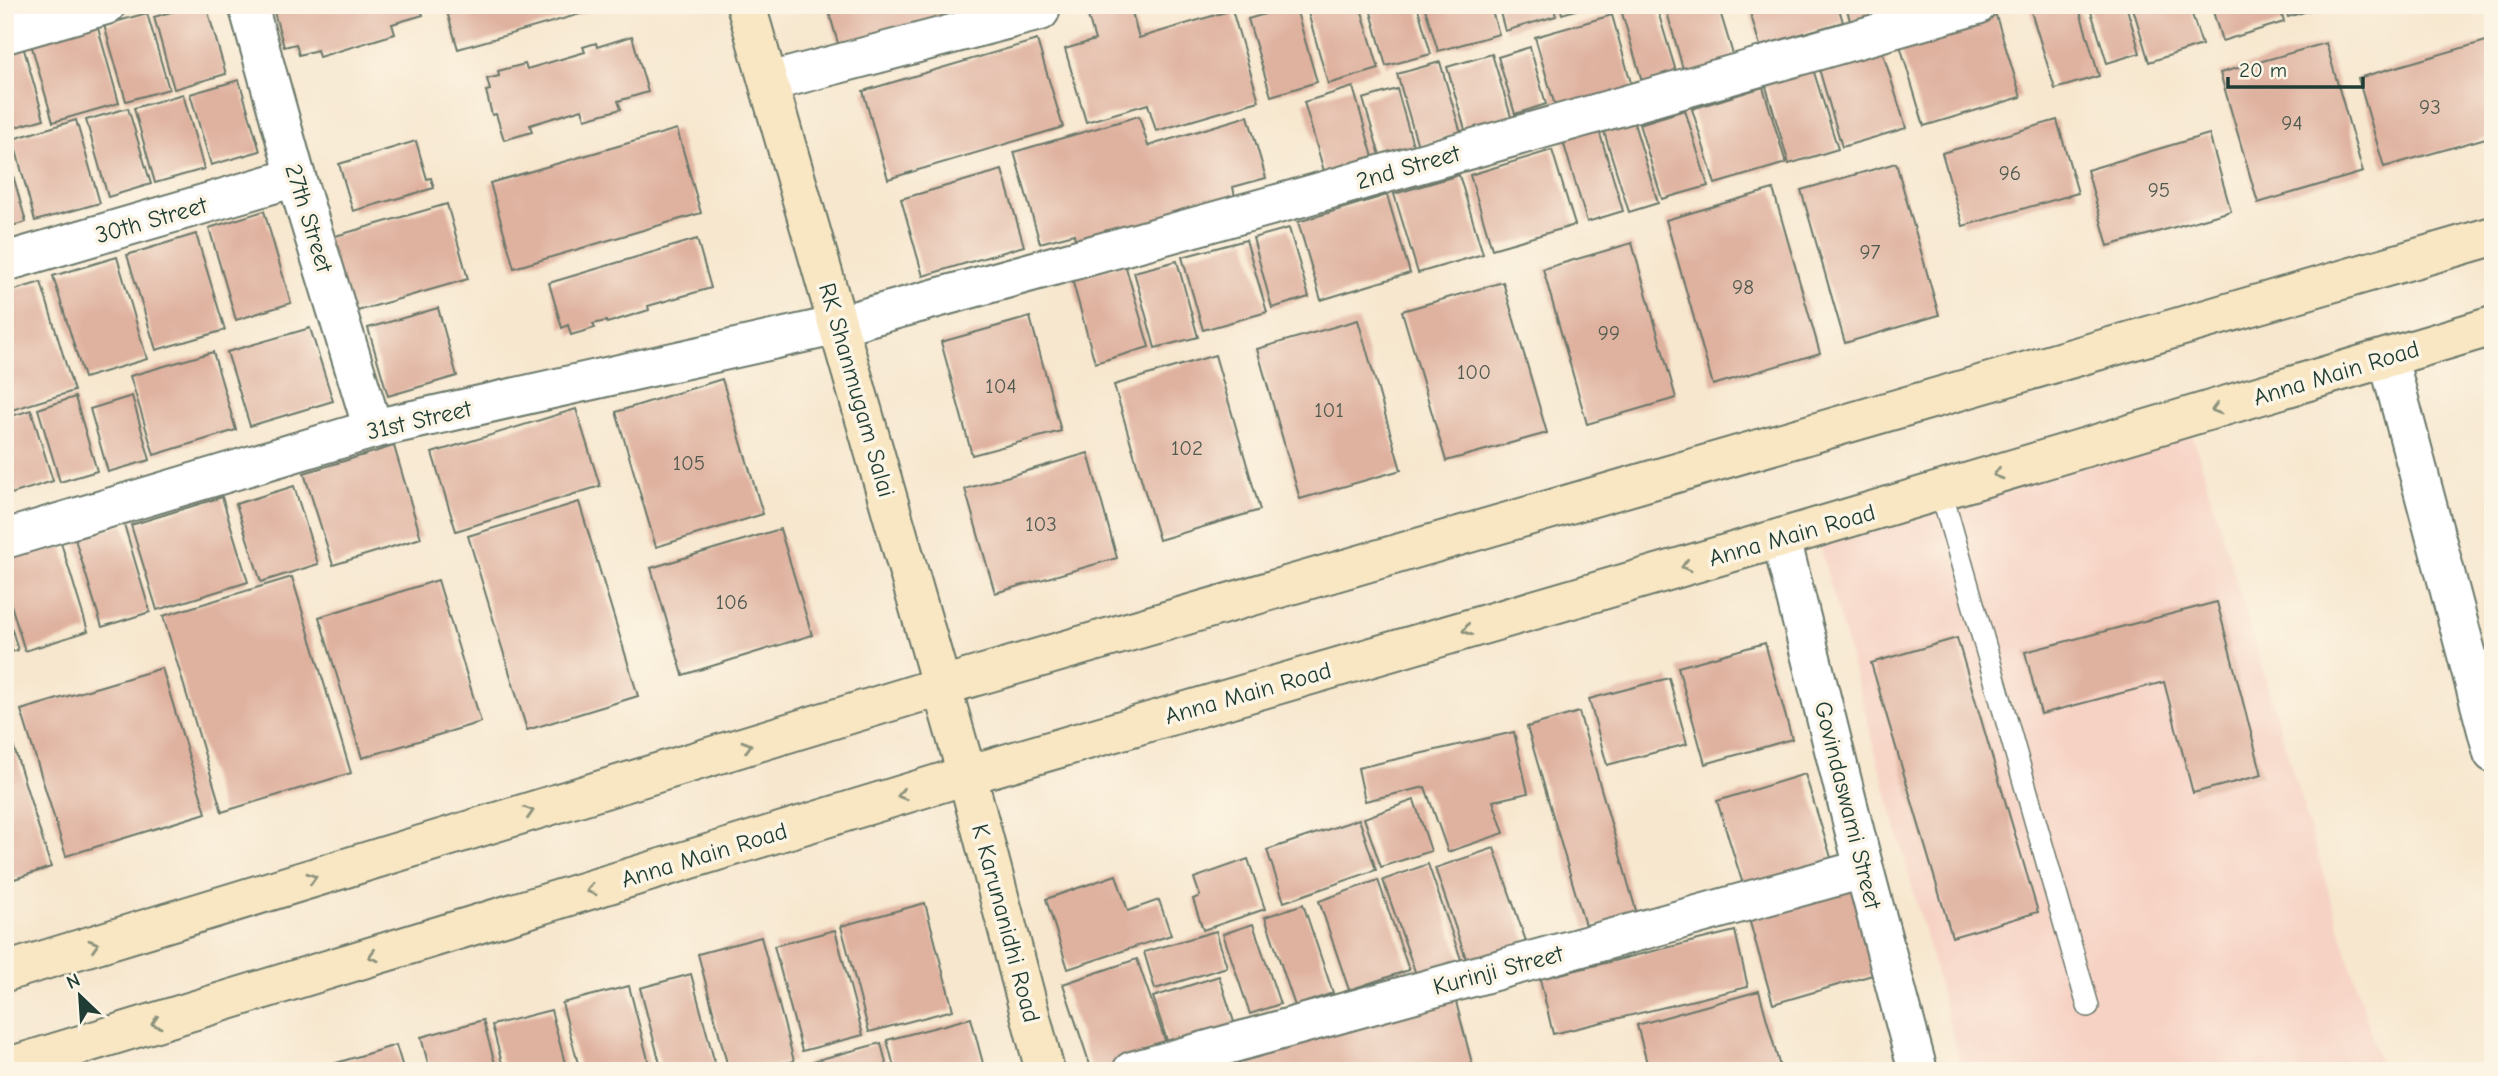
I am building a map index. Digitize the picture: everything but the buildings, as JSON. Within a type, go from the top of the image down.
[{"type":"main road","name":"RK Shanmugam Salai","points":[[746,5],[967,775]]},
{"type":"main road","points":[[5,972],[942,686],[2493,236]]},
{"type":"main road","name":"Anna Main Road","points":[[5,1068],[967,775],[2493,327]]},
{"type":"main road","name":"K Karunanidhi Road","points":[[967,775],[1045,1071]]},
{"type":"street","points":[[5,34],[106,5]]},
{"type":"street","name":"27th Street","points":[[248,5],[296,177],[373,429]]},
{"type":"street","name":"2nd Street","points":[[839,325],[1292,200],[1977,5]]},
{"type":"street","points":[[769,82],[1040,11]]},
{"type":"street","name":"30th Street","points":[[5,262],[296,177]]},
{"type":"street","name":"31st Street","points":[[5,539],[373,429],[839,325]]},
{"type":"street","points":[[2388,358],[2493,753]]},
{"type":"street","name":"Govindaswami Street","points":[[1781,538],[1918,1071]]},
{"type":"street","name":"Kurinji Street","points":[[1132,1071],[1864,869]]},
{"type":"lane","points":[[1941,491],[2088,1006]]},
{"type":"shaded area","points":[[2193,436],[2382,1071],[1962,1071],[1819,543]]}]
